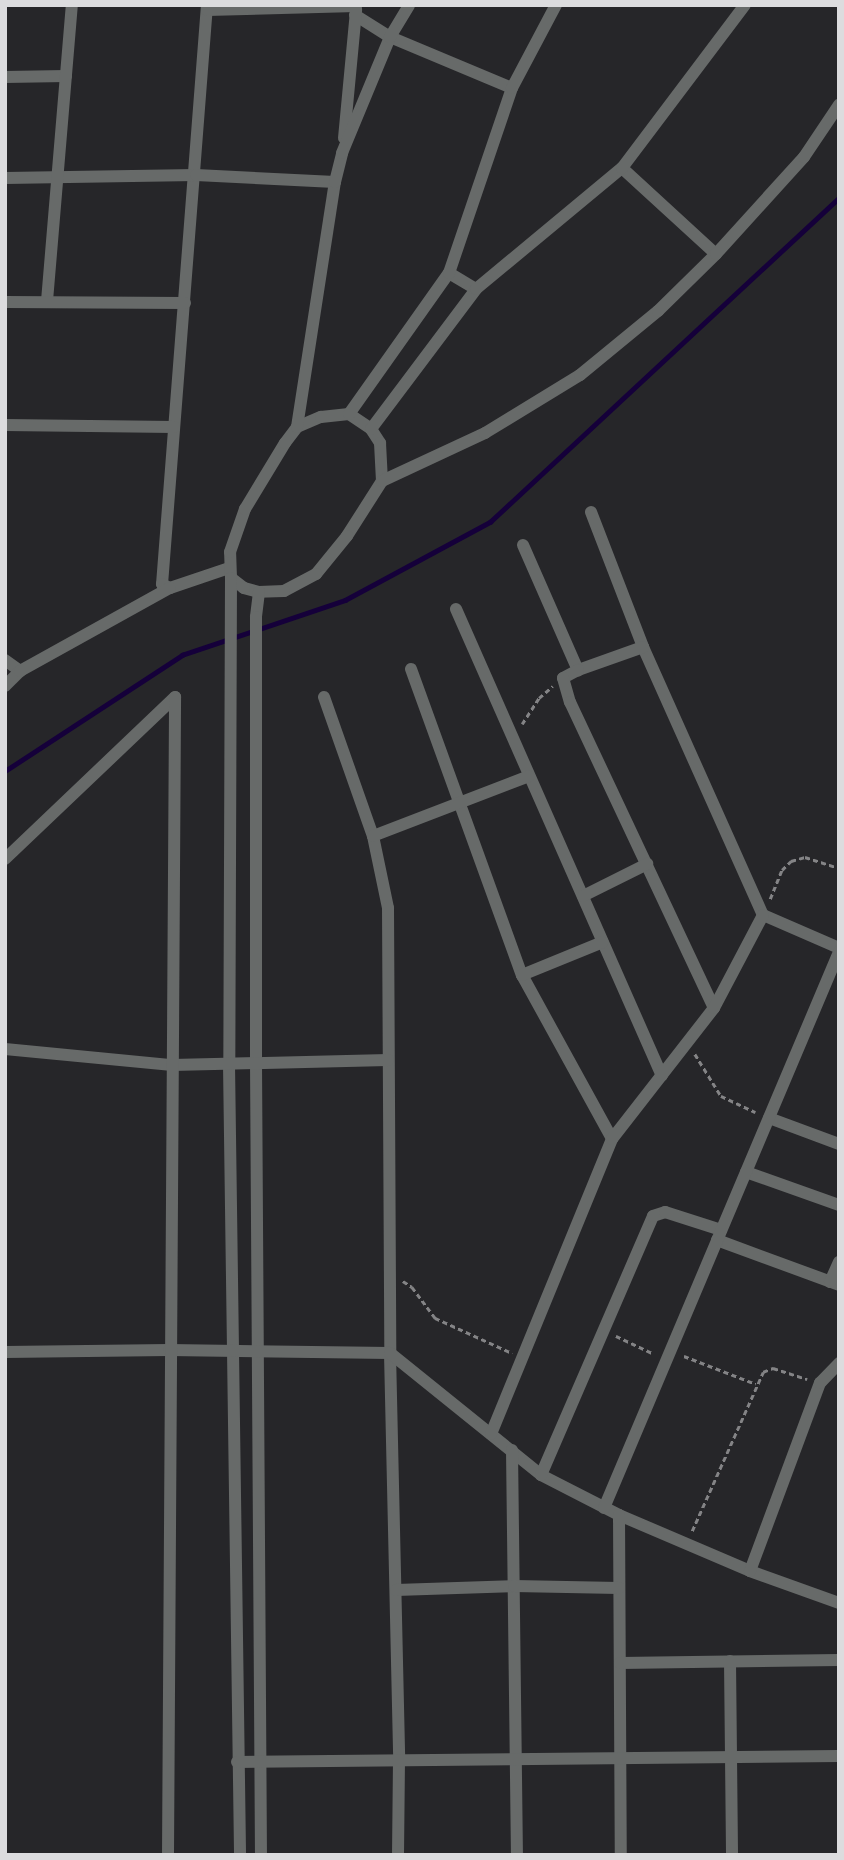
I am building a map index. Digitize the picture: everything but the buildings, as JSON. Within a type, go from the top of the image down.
[{"type":"street","points":[[47,301],[72,5]]},
{"type":"street","points":[[342,153],[390,37],[409,5]]},
{"type":"street","points":[[349,414],[449,273],[512,88],[556,5]]},
{"type":"street","points":[[371,429],[475,289],[622,168],[745,5]]},
{"type":"street","points":[[170,588],[162,584],[161,580],[207,8],[356,9],[390,37],[512,88]]},
{"type":"street","points":[[240,1855],[229,1064],[232,662],[230,552],[245,509],[297,427],[335,182],[342,153],[356,9]]},
{"type":"street","points":[[5,77],[66,76]]},
{"type":"street","points":[[230,573],[244,588],[259,592],[284,591],[316,574],[347,536],[382,481],[485,433],[580,375],[658,310],[716,254],[804,158],[839,105]]},
{"type":"street","points":[[622,168],[716,254]]},
{"type":"street","points":[[5,178],[195,175],[335,182]]},
{"type":"street","points":[[449,273],[475,289]]},
{"type":"street","points":[[5,302],[185,303]]},
{"type":"street","points":[[297,427],[321,417],[349,414],[371,429],[380,443],[382,481]]},
{"type":"street","points":[[5,425],[174,427]]},
{"type":"street","points":[[591,512],[643,647],[763,915],[839,950],[604,1508]]},
{"type":"street","points":[[523,545],[578,670]]},
{"type":"street","points":[[5,686],[20,671],[170,588],[230,573]]},
{"type":"street","points":[[259,592],[256,617],[256,1063],[260,1351],[261,1855]]},
{"type":"street","points":[[456,609],[662,1076]]},
{"type":"street","points":[[643,647],[563,678],[570,702],[714,1008]]},
{"type":"street","points":[[5,660],[20,671]]},
{"type":"street","points":[[411,668],[522,975],[612,1139]]},
{"type":"street","points":[[5,859],[175,697],[168,1855]]},
{"type":"street","points":[[324,697],[373,836],[387,908],[390,1353],[399,1760],[398,1855]]},
{"type":"street","points":[[373,836],[529,776]]},
{"type":"street","points":[[583,896],[647,864]]},
{"type":"street","points":[[491,1434],[612,1139],[714,1008],[763,915]]},
{"type":"street","points":[[522,975],[603,942]]},
{"type":"street","points":[[5,1049],[172,1065],[388,1060]]},
{"type":"street","points":[[769,1118],[839,1144]]},
{"type":"street","points":[[746,1172],[839,1205]]},
{"type":"street","points":[[541,1475],[653,1216],[664,1212],[834,1283],[839,1262]]},
{"type":"street","points":[[5,1352],[169,1350],[390,1353],[541,1475],[619,1515],[750,1571],[839,1602]]},
{"type":"street","points":[[750,1571],[820,1383],[839,1363]]},
{"type":"street","points":[[512,1450],[517,1855]]},
{"type":"street","points":[[619,1515],[621,1855]]},
{"type":"street","points":[[396,1590],[514,1586],[620,1588]]},
{"type":"street","points":[[620,1662],[839,1660]]},
{"type":"street","points":[[730,1661],[732,1855]]},
{"type":"street","points":[[237,1762],[839,1756]]},
{"type":"path","points":[[513,739],[539,698],[563,678]]},
{"type":"path","points":[[763,915],[782,870],[791,861],[805,857],[839,868]]},
{"type":"path","points":[[688,1041],[707,1077],[722,1096],[769,1118]]},
{"type":"path","points":[[390,1279],[412,1287],[435,1318],[523,1359]]},
{"type":"path","points":[[603,1331],[668,1356],[756,1384]]},
{"type":"path","points":[[687,1544],[763,1372],[773,1368],[820,1383]]},
{"type":"waterway","points":[[5,771],[182,655],[345,600],[490,522],[839,198]]}]
